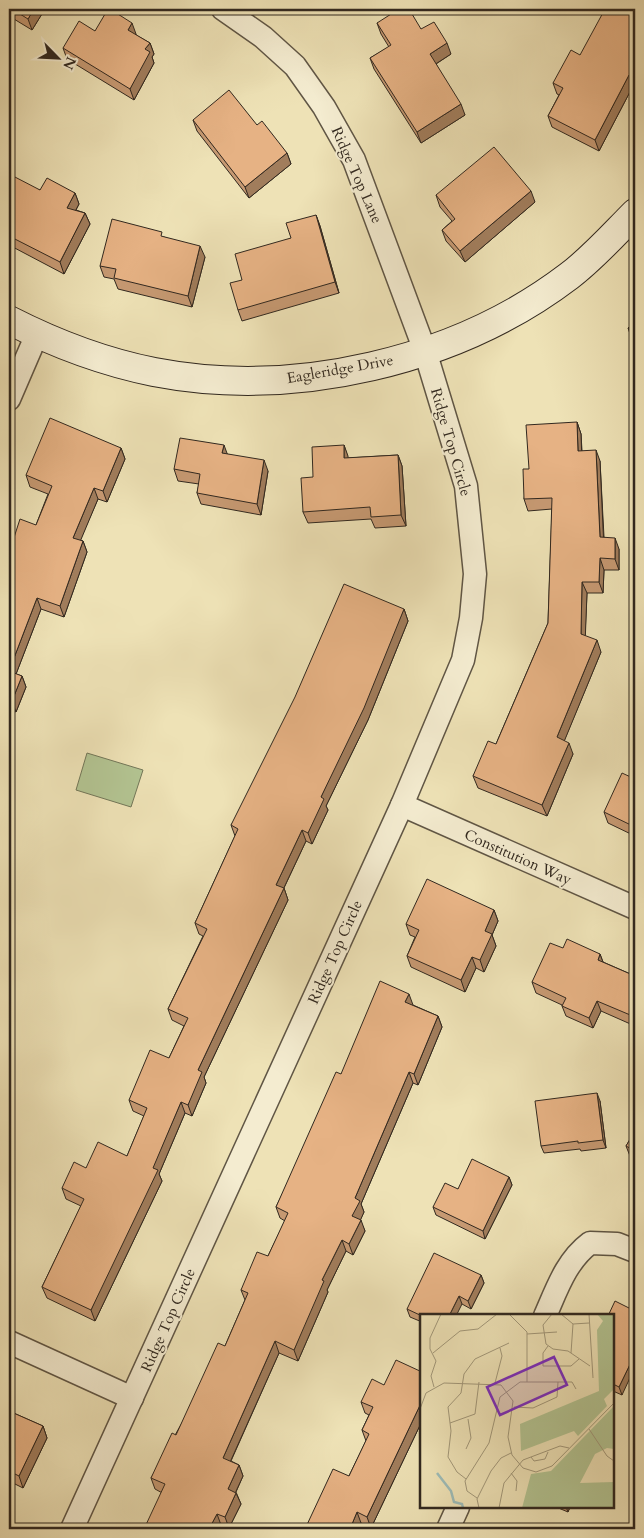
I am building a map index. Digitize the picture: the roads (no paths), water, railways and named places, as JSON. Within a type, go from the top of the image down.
[{"type":"main road","name":"Eagleridge Drive","points":[[9,320],[37,334],[98,356],[154,372],[216,380],[273,380],[332,373],[453,343],[518,309],[570,275],[635,213]]},
{"type":"street","name":"Ridge Top Lane","points":[[223,9],[263,37],[295,66],[344,138],[386,244],[425,351]]},
{"type":"street","points":[[9,399],[37,334]]},
{"type":"street","name":"Ridge Top Circle","points":[[72,1529],[402,805],[463,660],[471,618],[475,574],[466,486],[425,351]]},
{"type":"street","name":"Constitution Way","points":[[402,805],[635,908]]},
{"type":"street","points":[[546,1314],[568,1266],[580,1250],[590,1243],[617,1244],[635,1251]]},
{"type":"street","points":[[9,1342],[132,1398]]},
{"type":"street","points":[[448,1529],[458,1508]]}]
